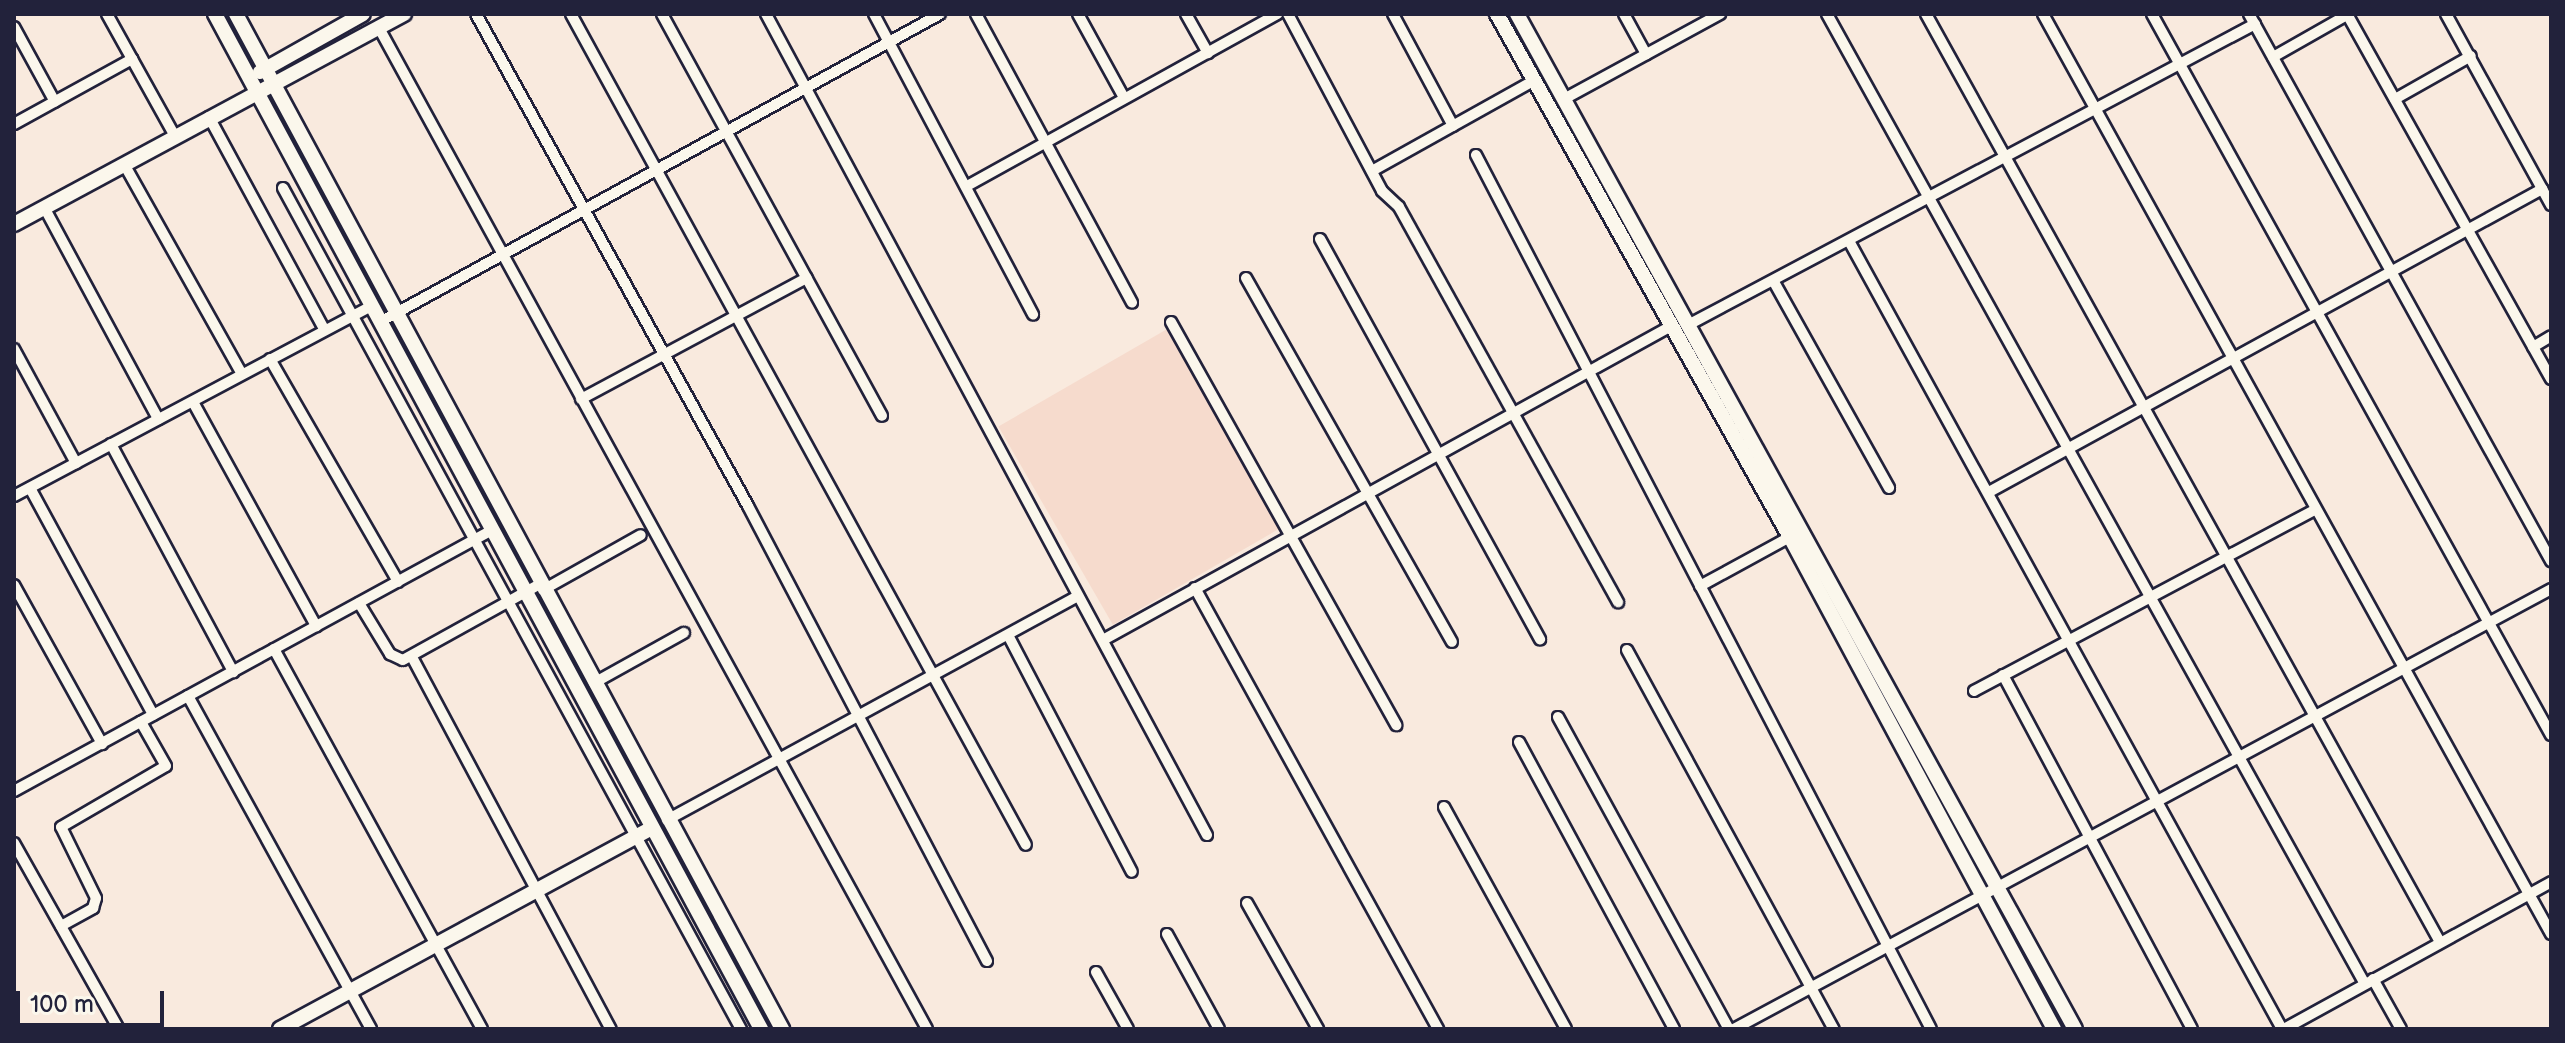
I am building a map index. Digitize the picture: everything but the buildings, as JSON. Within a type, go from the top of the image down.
[{"type":"main road","points":[[215,14],[250,78],[252,96],[380,322],[761,1029]]},
{"type":"main road","points":[[236,14],[541,587],[782,1029]]},
{"type":"main road","points":[[250,78],[338,20],[363,14]]},
{"type":"main road","points":[[14,224],[404,14]]},
{"type":"main road","points":[[1497,14],[1632,239],[1688,325],[2075,1029]]},
{"type":"main road","points":[[1517,14],[1564,99],[1671,326],[1790,537],[2054,1029]]},
{"type":"main road","points":[[595,722],[606,724],[611,714]]},
{"type":"main road","points":[[617,764],[622,754],[632,755]]},
{"type":"main road","points":[[280,1029],[652,828]]},
{"type":"street","points":[[107,14],[175,136]]},
{"type":"street","points":[[476,14],[665,355],[987,961]]},
{"type":"street","points":[[571,14],[739,315],[1026,845]]},
{"type":"street","points":[[662,14],[882,416]]},
{"type":"street","points":[[766,14],[1207,835]]},
{"type":"street","points":[[874,14],[1033,314]]},
{"type":"street","points":[[380,322],[940,14]]},
{"type":"street","points":[[976,14],[1048,141],[1132,302]]},
{"type":"street","points":[[1078,14],[1123,96]]},
{"type":"street","points":[[1186,14],[1208,53]]},
{"type":"street","points":[[967,186],[1123,96],[1277,14]]},
{"type":"street","points":[[1288,14],[1372,171],[1399,207],[1618,602]]},
{"type":"street","points":[[1393,14],[1453,126]]},
{"type":"street","points":[[1624,14],[1646,54]]},
{"type":"street","points":[[1564,99],[1720,14]]},
{"type":"street","points":[[1827,14],[2066,450],[2150,595],[2236,759],[2401,1029]]},
{"type":"street","points":[[1926,14],[2440,942]]},
{"type":"street","points":[[2152,14],[2551,735]]},
{"type":"street","points":[[2273,57],[2347,14],[2551,379]]},
{"type":"street","points":[[2446,14],[2551,205]]},
{"type":"street","points":[[2047,15],[2096,111],[2551,934]]},
{"type":"street","points":[[1688,325],[2096,111],[2179,65],[2252,19],[2551,561]]},
{"type":"street","points":[[14,27],[55,102]]},
{"type":"street","points":[[379,28],[505,252],[581,399],[782,757],[927,1029]]},
{"type":"street","points":[[2395,99],[2471,56]]},
{"type":"street","points":[[14,124],[132,59]]},
{"type":"street","points":[[1372,171],[1535,80]]},
{"type":"street","points":[[209,117],[324,329]]},
{"type":"street","points":[[1476,155],[1931,1029]]},
{"type":"street","points":[[124,164],[242,374]]},
{"type":"street","points":[[283,188],[741,1029]]},
{"type":"street","points":[[1989,492],[2542,189]]},
{"type":"street","points":[[44,207],[158,419]]},
{"type":"street","points":[[1320,239],[1440,452],[1540,639]]},
{"type":"street","points":[[1849,241],[2283,1029],[2551,882]]},
{"type":"street","points":[[581,399],[807,278]]},
{"type":"street","points":[[1246,278],[1452,642]]},
{"type":"street","points":[[1774,282],[1889,488]]},
{"type":"street","points":[[14,496],[371,306]]},
{"type":"street","points":[[1171,322],[1396,725]]},
{"type":"street","points":[[1103,640],[1671,326]]},
{"type":"street","points":[[2533,347],[2551,336]]},
{"type":"street","points":[[14,349],[76,463]]},
{"type":"street","points":[[270,359],[398,582]]},
{"type":"street","points":[[193,402],[316,626]]},
{"type":"street","points":[[111,444],[233,672]]},
{"type":"street","points":[[30,488],[153,715]]},
{"type":"street","points":[[1974,691],[2316,509]]},
{"type":"street","points":[[14,791],[492,530]]},
{"type":"street","points":[[359,603],[390,654],[397,660],[412,657],[525,592],[541,587],[641,535]]},
{"type":"street","points":[[1700,586],[1790,537]]},
{"type":"street","points":[[14,585],[102,744]]},
{"type":"street","points":[[1195,588],[1438,1029]]},
{"type":"street","points":[[1558,717],[1732,1029],[1749,1026],[1808,988],[2551,589]]},
{"type":"street","points":[[667,820],[1077,596]]},
{"type":"street","points":[[594,683],[684,633]]},
{"type":"street","points":[[1008,635],[1132,872]]},
{"type":"street","points":[[274,649],[482,1029]]},
{"type":"street","points":[[1627,650],[1808,988],[1834,1029]]},
{"type":"street","points":[[412,657],[611,1029]]},
{"type":"street","points":[[2003,675],[2192,1029]]},
{"type":"street","points":[[188,696],[371,1029]]},
{"type":"street","points":[[61,926],[93,908],[96,898],[61,827],[166,766],[141,722]]},
{"type":"street","points":[[1519,742],[1674,1029]]},
{"type":"street","points":[[1444,807],[1566,1029]]},
{"type":"street","points":[[14,843],[119,1029]]},
{"type":"street","points":[[1247,903],[1318,1029]]},
{"type":"street","points":[[1167,934],[1219,1029]]},
{"type":"street","points":[[1096,972],[1128,1029]]},
{"type":"shaded area","points":[[1169,328],[1284,526],[1113,625],[998,427]]}]
